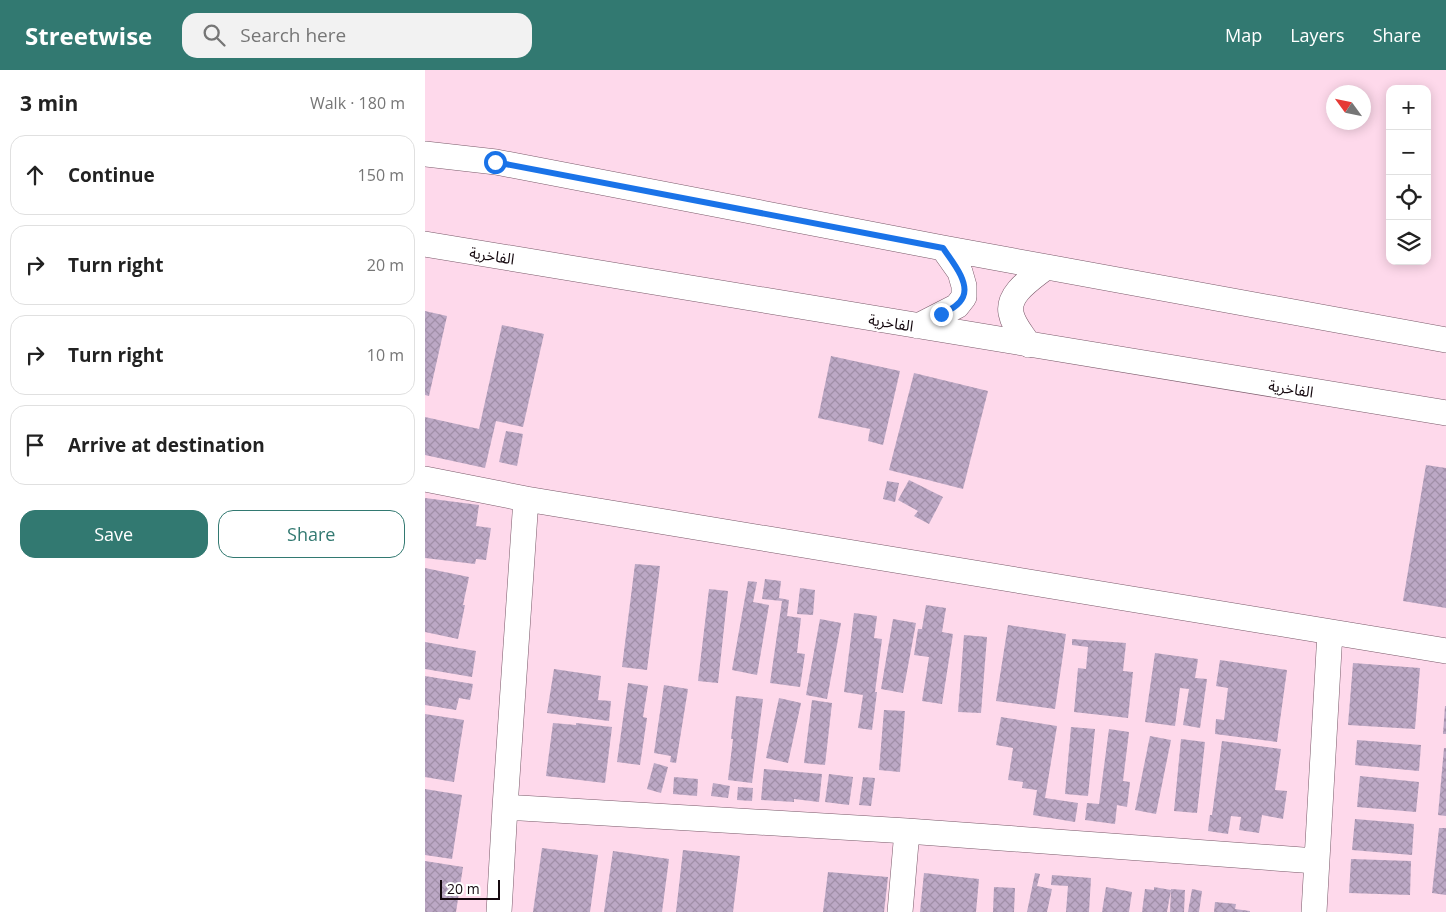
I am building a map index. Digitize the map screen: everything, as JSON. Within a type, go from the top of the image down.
[{"type":"street","points":[[425,154],[495,162],[943,248],[1446,340]]},
{"type":"street","name":"الفاخرية","points":[[425,244],[1446,413]]},
{"type":"street","points":[[918,326],[957,306],[964,297],[964,286],[960,272],[943,248]]},
{"type":"street","points":[[1029,345],[1015,323],[1011,313],[1011,305],[1013,297],[1017,292],[1046,267]]},
{"type":"street","points":[[425,479],[526,499],[1446,651]]},
{"type":"street","points":[[499,912],[526,499]]},
{"type":"street","points":[[1314,912],[1330,632]]},
{"type":"street","points":[[505,807],[907,831],[1316,861]]},
{"type":"street","points":[[901,912],[907,831]]},
{"type":"building","points":[[425,311],[447,316],[429,396],[425,395]]},
{"type":"building","points":[[502,325],[544,334],[523,427],[496,421],[485,468],[425,455],[425,417],[479,429]]},
{"type":"building","points":[[831,356],[900,371],[883,445],[868,441],[870,429],[818,418]]},
{"type":"building","points":[[914,373],[988,391],[963,489],[889,470]]},
{"type":"building","points":[[506,431],[523,434],[517,466],[499,462]]},
{"type":"building","points":[[1426,465],[1446,468],[1446,608],[1403,601]]},
{"type":"building","points":[[909,480],[943,497],[929,524],[914,516],[918,511],[898,500]]},
{"type":"building","points":[[887,481],[899,483],[895,502],[883,499]]},
{"type":"building","points":[[425,498],[479,505],[476,526],[491,528],[486,560],[476,559],[475,564],[425,558]]},
{"type":"building","points":[[635,564],[660,566],[647,670],[622,667]]},
{"type":"building","points":[[425,568],[469,577],[458,639],[425,632]]},
{"type":"building","points":[[765,579],[781,581],[779,598],[789,600],[787,616],[801,618],[797,653],[805,654],[800,687],[770,683],[782,601],[762,599]]},
{"type":"building","points":[[748,581],[757,582],[753,602],[769,605],[757,675],[732,670]]},
{"type":"building","points":[[800,588],[815,590],[813,615],[797,614]]},
{"type":"building","points":[[709,589],[728,591],[718,683],[698,681]]},
{"type":"building","points":[[926,605],[946,608],[942,632],[953,634],[942,704],[922,701],[929,657],[914,655],[918,629],[922,629]]},
{"type":"building","points":[[854,613],[877,616],[874,638],[882,639],[872,730],[858,728],[863,695],[844,692]]},
{"type":"building","points":[[820,619],[841,623],[827,699],[806,695]]},
{"type":"building","points":[[893,619],[916,623],[903,693],[881,689]]},
{"type":"building","points":[[1008,625],[1066,634],[1055,709],[996,701]]},
{"type":"building","points":[[964,635],[987,637],[981,713],[958,712]]},
{"type":"building","points":[[1072,639],[1126,643],[1123,671],[1133,672],[1128,718],[1074,712],[1078,668],[1086,669],[1088,647],[1072,645]]},
{"type":"building","points":[[425,642],[476,651],[472,677],[425,669]]},
{"type":"building","points":[[1155,653],[1198,659],[1195,678],[1207,679],[1200,728],[1183,725],[1189,689],[1180,688],[1175,726],[1145,722]]},
{"type":"building","points":[[1220,660],[1287,670],[1277,742],[1215,734],[1216,719],[1224,720],[1228,688],[1216,686]]},
{"type":"building","points":[[1353,663],[1420,668],[1415,729],[1348,725]]},
{"type":"building","points":[[554,669],[601,676],[598,700],[611,701],[609,721],[547,713]]},
{"type":"building","points":[[425,676],[473,684],[470,700],[459,698],[456,710],[425,705]]},
{"type":"building","points":[[628,683],[648,686],[643,717],[647,718],[640,765],[617,762]]},
{"type":"building","points":[[664,685],[688,689],[676,763],[670,762],[671,756],[654,753]]},
{"type":"building","points":[[736,696],[763,699],[752,783],[728,780]]},
{"type":"building","points":[[779,698],[801,703],[788,763],[766,758]]},
{"type":"building","points":[[812,700],[832,703],[825,765],[804,763]]},
{"type":"building","points":[[1445,706],[1446,734],[1443,734]]},
{"type":"building","points":[[884,710],[905,711],[900,772],[879,770]]},
{"type":"building","points":[[425,714],[464,720],[454,782],[425,777]]},
{"type":"building","points":[[1001,717],[1057,726],[1045,798],[1078,803],[1075,822],[1033,815],[1037,790],[1022,788],[1023,782],[1008,780],[1013,748],[996,745]]},
{"type":"building","points":[[553,723],[576,725],[576,723],[612,727],[605,783],[546,776]]},
{"type":"building","points":[[1071,727],[1095,729],[1088,796],[1065,794]]},
{"type":"building","points":[[1109,729],[1129,732],[1123,781],[1130,782],[1127,807],[1117,805],[1115,824],[1085,820],[1087,803],[1099,804]]},
{"type":"building","points":[[1150,736],[1171,740],[1156,814],[1135,810]]},
{"type":"building","points":[[1181,739],[1205,742],[1197,813],[1174,811]]},
{"type":"building","points":[[1357,740],[1421,745],[1419,771],[1355,765]]},
{"type":"building","points":[[1222,741],[1281,749],[1275,790],[1287,791],[1283,819],[1262,815],[1259,833],[1239,830],[1241,817],[1231,816],[1228,834],[1208,831]]},
{"type":"building","points":[[1444,748],[1446,748],[1446,816],[1438,815]]},
{"type":"building","points":[[654,763],[668,767],[661,793],[647,789]]},
{"type":"building","points":[[764,769],[822,774],[819,802],[794,799],[794,802],[761,800]]},
{"type":"building","points":[[829,774],[853,777],[849,805],[825,802]]},
{"type":"building","points":[[1360,776],[1419,782],[1416,812],[1357,807]]},
{"type":"building","points":[[674,777],[698,779],[697,796],[673,794]]},
{"type":"building","points":[[863,777],[875,778],[871,806],[859,805]]},
{"type":"building","points":[[713,783],[730,786],[728,798],[711,796]]},
{"type":"building","points":[[738,787],[753,788],[752,801],[737,800]]},
{"type":"building","points":[[425,789],[462,795],[452,859],[425,855]]},
{"type":"building","points":[[1355,819],[1414,824],[1412,855],[1352,850]]},
{"type":"building","points":[[1439,828],[1446,828],[1446,895],[1432,893]]},
{"type":"building","points":[[542,848],[598,855],[590,912],[533,912]]},
{"type":"building","points":[[683,850],[740,856],[733,912],[676,912]]},
{"type":"building","points":[[613,851],[669,859],[662,912],[604,912]]},
{"type":"building","points":[[1351,859],[1411,861],[1410,895],[1349,893]]},
{"type":"building","points":[[425,861],[463,867],[456,912],[425,912]]},
{"type":"building","points":[[828,872],[888,877],[884,912],[823,912]]},
{"type":"building","points":[[924,873],[979,879],[976,912],[920,912]]},
{"type":"building","points":[[1035,873],[1040,874],[1037,886],[1052,889],[1047,912],[1027,912]]},
{"type":"building","points":[[1052,875],[1091,878],[1089,912],[1066,912],[1068,886],[1051,885]]},
{"type":"building","points":[[994,887],[1015,888],[1014,912],[993,912]]},
{"type":"building","points":[[1106,887],[1132,892],[1129,912],[1102,912]]},
{"type":"building","points":[[1154,887],[1171,890],[1167,912],[1142,912],[1145,889],[1154,890]]},
{"type":"building","points":[[1171,889],[1185,890],[1184,912],[1170,912]]},
{"type":"building","points":[[1192,889],[1202,891],[1199,912],[1188,912]]},
{"type":"building","points":[[1215,902],[1236,904],[1235,909],[1250,912],[1214,912]]},
{"type":"route","points":[[495,162],[943,248],[960,272],[964,286],[964,297],[957,306],[941,314]]}]
